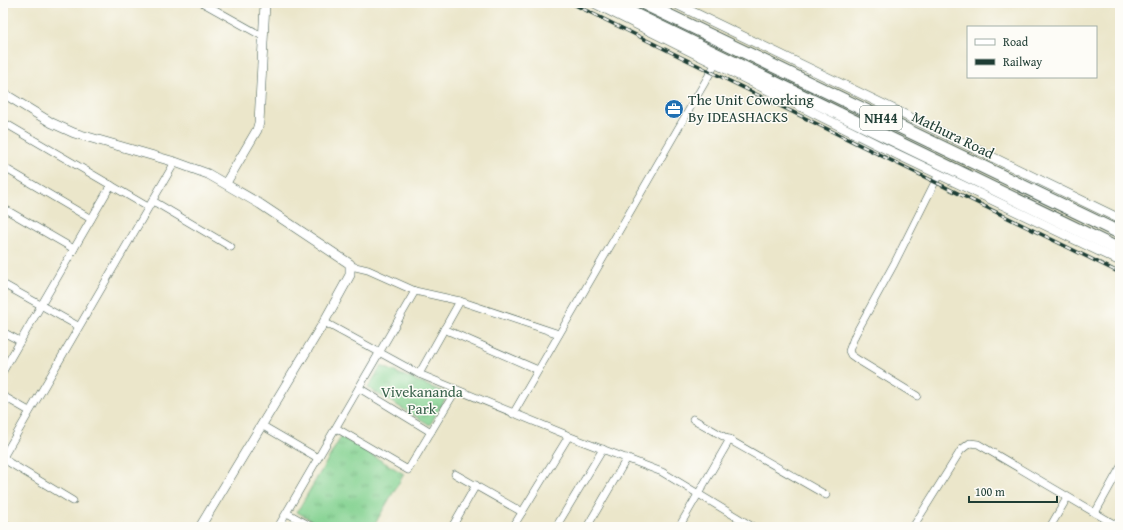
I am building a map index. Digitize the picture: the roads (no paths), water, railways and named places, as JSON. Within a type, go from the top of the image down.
[{"type":"highway","name":"NH44","points":[[611,3],[864,126]]},
{"type":"highway","name":"Mathura Road","points":[[643,3],[1120,233]]},
{"type":"highway","points":[[798,104],[845,122],[864,126]]},
{"type":"highway","name":"Mathura Road","points":[[864,126],[1120,250]]},
{"type":"main road","points":[[226,183],[260,123],[262,36],[265,3]]},
{"type":"main road","points":[[594,3],[939,174],[1120,261]]},
{"type":"main road","points":[[674,3],[1120,219]]},
{"type":"main road","points":[[3,93],[52,123],[74,133],[175,162],[208,174],[226,183],[347,260],[351,266],[350,275],[324,322],[263,426],[200,527]]},
{"type":"street","points":[[203,3],[262,36]]},
{"type":"street","points":[[513,414],[716,63]]},
{"type":"street","points":[[3,122],[110,185],[150,204],[231,247]]},
{"type":"street","points":[[73,501],[5,463],[5,454],[78,326],[175,162]]},
{"type":"street","points":[[3,167],[91,219]]},
{"type":"street","points":[[917,396],[858,360],[851,355],[849,351],[855,335],[894,264],[939,174]]},
{"type":"street","points":[[3,371],[110,185]]},
{"type":"street","points":[[4,210],[74,249]]},
{"type":"street","points":[[351,266],[368,270],[415,291],[460,301],[559,334]]},
{"type":"street","points":[[3,284],[78,326]]},
{"type":"street","points":[[278,527],[415,291]]},
{"type":"street","points":[[418,374],[460,301]]},
{"type":"street","points":[[324,322],[418,374],[513,414],[662,472],[753,527]]},
{"type":"street","points":[[444,329],[538,370]]},
{"type":"street","points":[[3,332],[20,341]]},
{"type":"street","points":[[359,388],[431,432]]},
{"type":"street","points":[[336,428],[408,470],[456,390]]},
{"type":"street","points":[[3,396],[29,411]]},
{"type":"street","points":[[693,419],[826,495]]},
{"type":"street","points":[[263,426],[318,458]]},
{"type":"street","points":[[513,527],[568,436]]},
{"type":"street","points":[[678,527],[730,439]]},
{"type":"street","points":[[913,527],[960,450],[970,443],[978,444],[1118,527]]},
{"type":"street","points":[[556,527],[603,448]]},
{"type":"street","points":[[587,527],[627,458]]},
{"type":"street","points":[[1095,513],[1120,468]]},
{"type":"street","points":[[455,474],[522,512]]},
{"type":"street","points":[[452,527],[476,485]]},
{"type":"street","points":[[1050,527],[1067,498]]},
{"type":"street","points":[[287,512],[312,527]]},
{"type":"street","points":[[3,522],[8,527]]},
{"type":"railway","points":[[571,3],[1120,273]]},
{"type":"place","name":"The Unit Coworking By IDEASHACKS","points":[[674,109]]},
{"type":"park label","name":"Vivekananda Park","points":[[422,400]]}]
